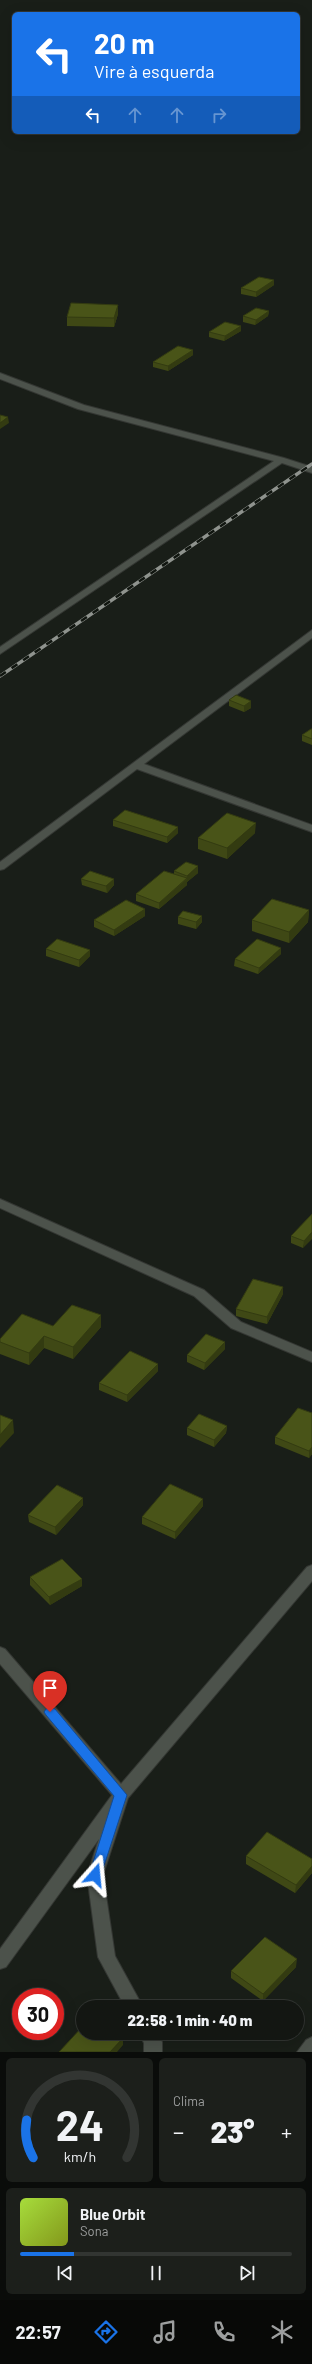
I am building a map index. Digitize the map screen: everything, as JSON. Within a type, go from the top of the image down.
[{"type":"street","points":[[0,376],[80,408],[281,460],[312,470]]},
{"type":"street","points":[[0,651],[281,460]]},
{"type":"street","points":[[0,867],[312,633]]},
{"type":"street","points":[[136,765],[312,829]]},
{"type":"street","points":[[0,1203],[199,1293],[236,1325],[312,1357]]},
{"type":"street","points":[[0,1962],[121,1795],[312,1571]]},
{"type":"street","points":[[0,1653],[121,1795]]},
{"type":"street","points":[[121,1795],[95,1875],[107,1957],[130,2000]]},
{"type":"street","points":[[152,2040],[153,2052]]},
{"type":"street","points":[[306,2052],[312,2046]]},
{"type":"building","points":[[259,277],[274,280],[256,292],[241,288]]},
{"type":"building","points":[[71,303],[118,305],[114,318],[67,317]]},
{"type":"building","points":[[256,308],[269,311],[256,320],[243,316]]},
{"type":"building","points":[[225,322],[241,326],[225,336],[209,332]]},
{"type":"building","points":[[178,346],[193,350],[168,366],[153,362]]},
{"type":"building","points":[[0,415],[8,417],[0,423]]},
{"type":"building","points":[[236,695],[251,701],[244,706],[229,700]]},
{"type":"building","points":[[311,729],[312,739],[302,735]]},
{"type":"building","points":[[125,810],[178,827],[167,837],[113,820]]},
{"type":"building","points":[[227,813],[256,823],[227,848],[198,838]]},
{"type":"building","points":[[186,862],[198,866],[187,876],[174,871]]},
{"type":"building","points":[[90,871],[114,879],[106,886],[81,879]]},
{"type":"building","points":[[164,871],[187,878],[159,903],[136,894]]},
{"type":"building","points":[[272,899],[309,910],[289,932],[252,920]]},
{"type":"building","points":[[126,900],[145,909],[114,930],[94,920]]},
{"type":"building","points":[[183,911],[202,916],[196,922],[178,917]]},
{"type":"building","points":[[57,939],[90,950],[79,960],[46,949]]},
{"type":"building","points":[[257,939],[281,948],[259,968],[235,959]]},
{"type":"building","points":[[312,1214],[312,1232],[304,1241],[291,1236]]},
{"type":"building","points":[[253,1279],[283,1287],[267,1317],[236,1309]]},
{"type":"building","points":[[72,1305],[101,1315],[73,1347],[44,1336],[29,1353],[0,1342],[0,1339],[22,1314],[53,1326]]},
{"type":"building","points":[[206,1334],[225,1342],[205,1363],[187,1355]]},
{"type":"building","points":[[130,1351],[158,1364],[127,1395],[99,1383]]},
{"type":"building","points":[[298,1408],[312,1413],[312,1447],[309,1451],[275,1437]]},
{"type":"building","points":[[199,1414],[227,1426],[214,1440],[187,1428]]},
{"type":"building","points":[[0,1415],[13,1420],[0,1435]]},
{"type":"building","points":[[170,1484],[203,1499],[175,1532],[142,1517]]},
{"type":"building","points":[[57,1485],[83,1498],[55,1527],[28,1515]]},
{"type":"building","points":[[62,1559],[82,1579],[49,1597],[30,1577]]},
{"type":"building","points":[[267,1832],[312,1859],[312,1866],[296,1885],[246,1856]]},
{"type":"building","points":[[265,1937],[297,1959],[263,1994],[231,1971]]},
{"type":"building","points":[[76,2034],[76,2040],[121,2040],[110,2052],[59,2052]]},
{"type":"railway","points":[[0,676],[312,464]]},
{"type":"route","points":[[50,1712],[121,1795],[95,1875]]}]
